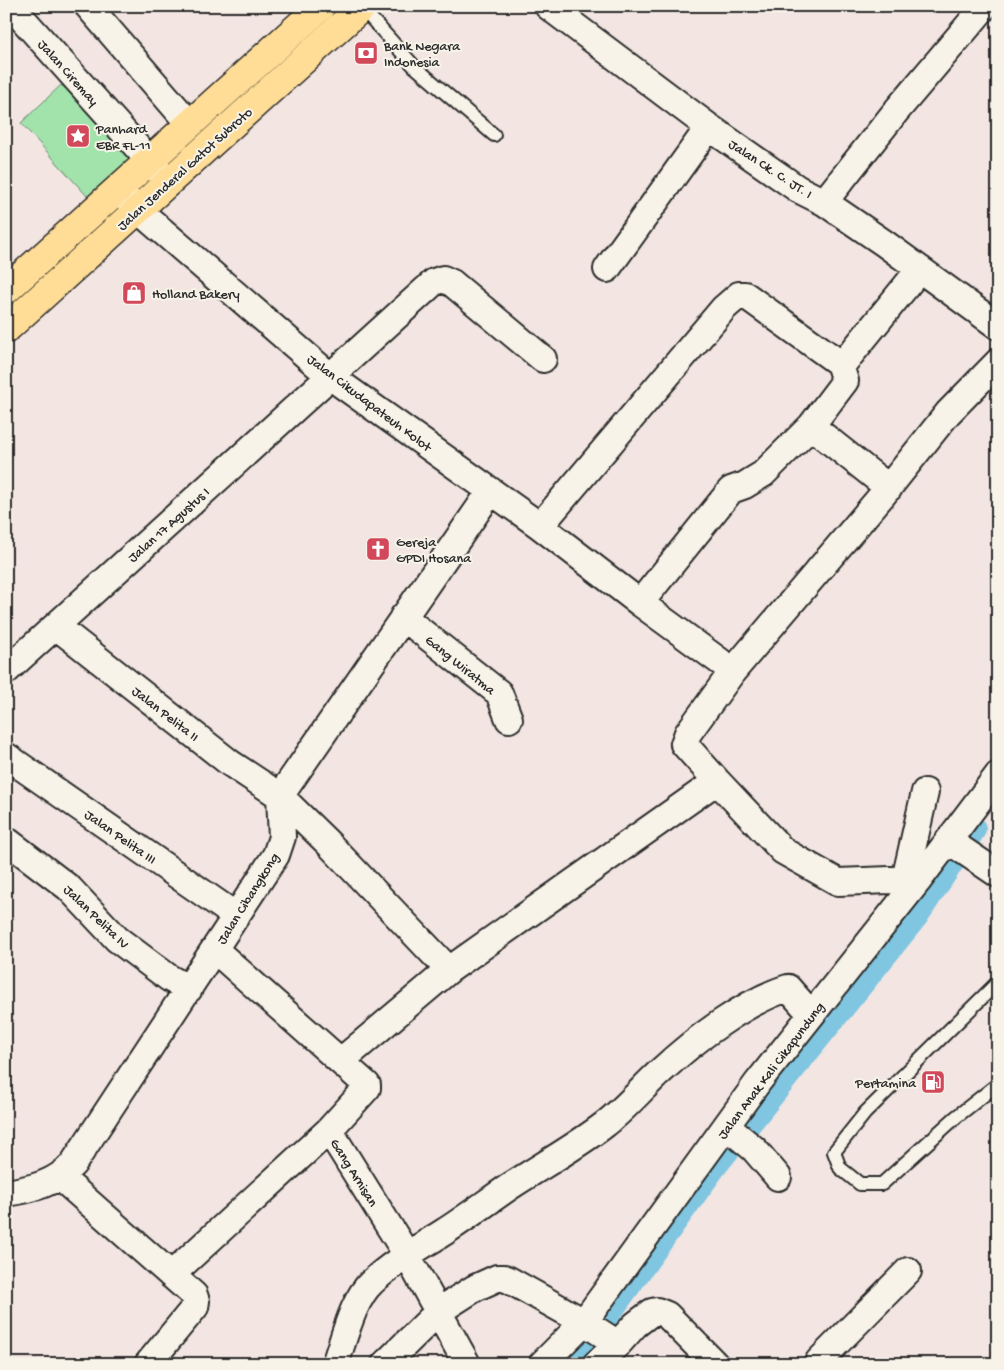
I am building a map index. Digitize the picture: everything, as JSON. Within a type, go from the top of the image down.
[{"type":"main road","name":"Jalan Jenderal Gatot Subroto","points":[[6,290],[321,6]]},
{"type":"main road","name":"Jalan Jenderal Gatot Subroto","points":[[6,329],[361,7]]},
{"type":"street","name":"Jalan Ciremay","points":[[11,6],[168,182]]},
{"type":"street","points":[[88,6],[181,114]]},
{"type":"street","name":"Jalan Ck. C. JT. I","points":[[548,6],[709,127],[798,189],[824,202],[998,326]]},
{"type":"street","points":[[824,202],[897,110],[985,6]]},
{"type":"street","points":[[607,269],[709,127]]},
{"type":"street","name":"Jalan Cikudapateuh Kolot","points":[[118,188],[138,210],[331,377],[540,526],[733,672]]},
{"type":"street","points":[[640,603],[731,490],[745,485],[763,474],[812,426],[845,381],[841,368],[842,365],[920,269]]},
{"type":"street","name":"Jalan 17 Agustus I","points":[[6,671],[434,282],[443,278],[452,283],[543,359]]},
{"type":"street","points":[[540,526],[724,308],[739,295],[746,295],[842,365]]},
{"type":"street","points":[[926,792],[912,881],[838,882],[783,851],[717,781],[684,744],[684,741],[733,672],[888,488],[948,413],[998,362]]},
{"type":"street","points":[[812,426],[888,488]]},
{"type":"street","points":[[280,796],[491,491]]},
{"type":"street","name":"Gang Wiratma","points":[[403,617],[498,693],[508,719]]},
{"type":"street","name":"Jalan Pelita II","points":[[56,626],[230,763],[280,796],[329,844],[449,970]]},
{"type":"street","name":"Jalan Pelita III","points":[[6,756],[236,916]]},
{"type":"street","name":"Jalan Anak Kali Cikapundung","points":[[542,1364],[586,1323],[735,1133],[758,1082],[912,881],[960,848],[998,775]]},
{"type":"street","points":[[341,1062],[449,970],[717,781]]},
{"type":"street","name":"Jalan Cibangkong","points":[[6,1193],[33,1189],[60,1178],[73,1164],[276,855],[282,837],[280,796]]},
{"type":"street","name":"Jalan Pelita IV","points":[[6,840],[68,888],[117,939],[169,978],[189,989]]},
{"type":"street","points":[[960,848],[998,874]]},
{"type":"street","name":"Gang Arnisan","points":[[215,950],[368,1086],[329,1130],[408,1255],[467,1364]]},
{"type":"street","points":[[335,1364],[360,1295],[371,1282],[408,1255],[604,1125],[663,1069],[697,1041],[740,1011],[769,994],[788,988],[811,1014]]},
{"type":"street","points":[[171,1275],[329,1130]]},
{"type":"street","points":[[735,1133],[778,1177]]},
{"type":"street","points":[[60,1178],[194,1295],[195,1307],[148,1364]]},
{"type":"street","points":[[819,1363],[908,1271]]},
{"type":"street","points":[[385,1364],[439,1311],[475,1288],[497,1278],[504,1278],[586,1323],[617,1343]]},
{"type":"street","points":[[596,1364],[635,1325],[652,1312],[657,1311],[667,1315],[715,1364]]},
{"type":"lane","points":[[361,7],[414,66],[494,135]]},
{"type":"lane","points":[[998,982],[865,1113],[834,1152],[840,1168],[860,1184],[882,1184],[956,1117],[998,1084]]},
{"type":"green space","points":[[61,85],[140,150],[88,197],[21,123]]},
{"type":"waterway","points":[[567,1364],[584,1345],[712,1167],[915,915],[972,829]]},
{"type":"place","name":"Bank Negara Indonesia","points":[[366,53]]},
{"type":"place","name":"Panhard EBR FL-11","points":[[78,136]]},
{"type":"place","name":"Holland Bakery","points":[[134,293]]},
{"type":"place","name":"Gereja GPDI Hosana","points":[[378,549]]},
{"type":"place","name":"Pertamina","points":[[933,1082]]}]
